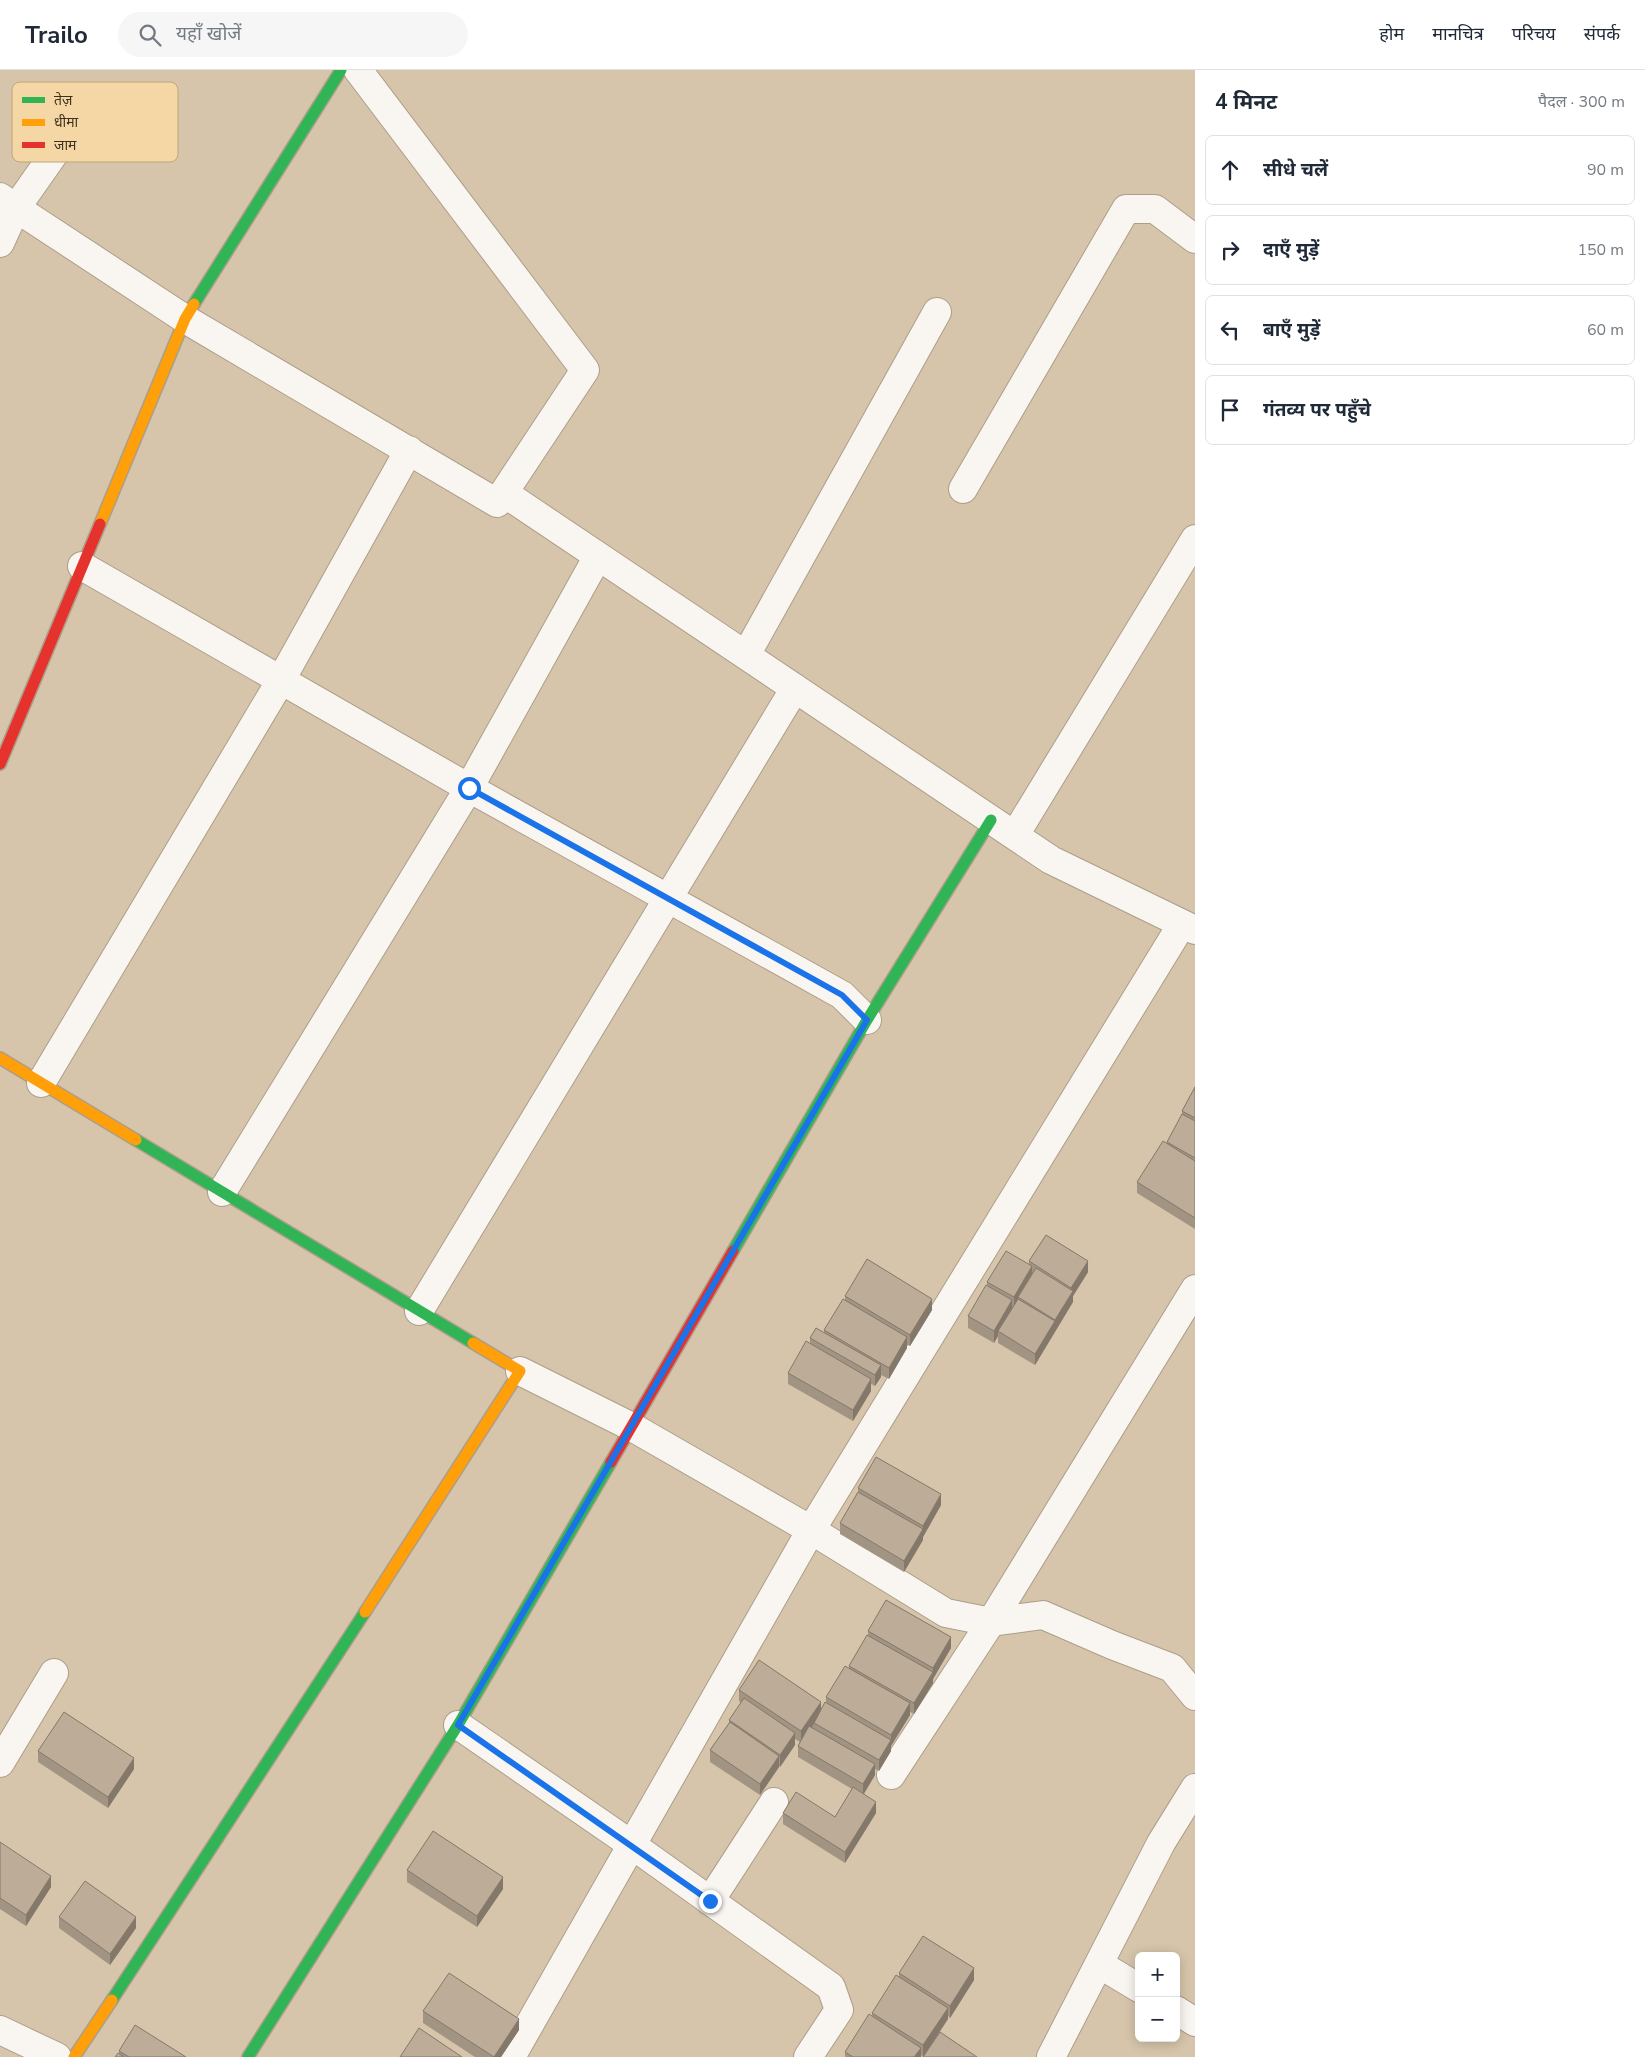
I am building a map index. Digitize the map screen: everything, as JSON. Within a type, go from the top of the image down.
[{"type":"street","points":[[0,764],[185,318],[341,70]]},
{"type":"street","points":[[8,202],[185,318],[497,503],[586,370],[358,70]]},
{"type":"street","points":[[0,243],[8,202],[42,162]]},
{"type":"street","points":[[963,489],[1126,209],[1155,209],[1195,239]]},
{"type":"street","points":[[746,655],[937,312]]},
{"type":"street","points":[[41,1083],[281,680],[409,450]]},
{"type":"street","points":[[504,493],[1051,860],[1189,927],[811,1530],[511,2057]]},
{"type":"street","points":[[1015,835],[1195,539]]},
{"type":"street","points":[[222,1192],[469,788],[598,556]]},
{"type":"street","points":[[82,566],[469,788],[842,995],[867,1020]]},
{"type":"street","points":[[419,1311],[795,688]]},
{"type":"street","points":[[248,2057],[458,1725],[867,1020],[991,820]]},
{"type":"street","points":[[0,1058],[520,1371],[632,1427],[811,1530],[946,1613],[990,1622],[1043,1614],[1112,1645],[1172,1668],[1195,1696]]},
{"type":"street","points":[[891,1775],[990,1622],[1195,1289]]},
{"type":"street","points":[[74,2057],[291,1728],[520,1371]]},
{"type":"street","points":[[0,1764],[54,1674]]},
{"type":"street","points":[[458,1725],[632,1845],[831,1987],[840,2010],[808,2057]]},
{"type":"street","points":[[1051,2057],[1162,1843],[1195,1788]]},
{"type":"street","points":[[710,1901],[774,1802]]},
{"type":"street","points":[[1099,1964],[1135,1986]]},
{"type":"street","points":[[1180,2013],[1195,2022]]},
{"type":"street","points":[[0,2030],[57,2057]]},
{"type":"building","points":[[1195,1087],[1195,1118],[1182,1111]]},
{"type":"building","points":[[1182,1114],[1195,1121],[1195,1158],[1167,1142]]},
{"type":"building","points":[[1163,1141],[1195,1161],[1195,1218],[1137,1182]]},
{"type":"building","points":[[1046,1235],[1088,1261],[1071,1288],[1029,1261]]},
{"type":"building","points":[[1006,1251],[1032,1266],[1014,1297],[987,1282]]},
{"type":"building","points":[[867,1259],[932,1299],[910,1335],[845,1296]]},
{"type":"building","points":[[1036,1268],[1073,1291],[1055,1320],[1018,1297]]},
{"type":"building","points":[[986,1285],[1012,1300],[994,1331],[968,1316]]},
{"type":"building","points":[[843,1299],[907,1337],[889,1368],[824,1330]]},
{"type":"building","points":[[1018,1299],[1055,1321],[1035,1354],[998,1331]]},
{"type":"building","points":[[816,1328],[881,1365],[875,1375],[810,1338]]},
{"type":"building","points":[[806,1341],[871,1379],[853,1410],[788,1373]]},
{"type":"building","points":[[876,1457],[941,1494],[923,1526],[858,1488]]},
{"type":"building","points":[[858,1492],[923,1529],[904,1561],[840,1523]]},
{"type":"building","points":[[886,1600],[951,1637],[933,1668],[868,1631]]},
{"type":"building","points":[[867,1635],[933,1672],[914,1703],[849,1666]]},
{"type":"building","points":[[759,1660],[821,1702],[801,1731],[739,1690]]},
{"type":"building","points":[[845,1666],[910,1703],[891,1735],[826,1697]]},
{"type":"building","points":[[744,1698],[795,1733],[780,1755],[729,1720]]},
{"type":"building","points":[[825,1702],[891,1740],[879,1760],[814,1723]]},
{"type":"building","points":[[64,1712],[134,1758],[108,1797],[38,1751]]},
{"type":"building","points":[[730,1722],[779,1756],[760,1784],[710,1750]]},
{"type":"building","points":[[809,1726],[875,1764],[863,1784],[798,1746]]},
{"type":"building","points":[[853,1787],[876,1802],[845,1852],[783,1813],[796,1792],[835,1817]]},
{"type":"building","points":[[433,1831],[503,1877],[477,1916],[407,1870]]},
{"type":"building","points":[[0,1842],[51,1876],[26,1915],[0,1898]]},
{"type":"building","points":[[85,1881],[136,1917],[110,1954],[59,1917]]},
{"type":"building","points":[[923,1936],[974,1968],[950,2006],[899,1973]]},
{"type":"building","points":[[449,1973],[519,2019],[494,2057],[423,2011]]},
{"type":"building","points":[[896,1975],[948,2008],[923,2045],[872,2013]]},
{"type":"building","points":[[869,2014],[921,2048],[914,2057],[853,2057],[845,2052]]},
{"type":"building","points":[[135,2025],[186,2057],[129,2057],[119,2051]]},
{"type":"building","points":[[419,2028],[462,2057],[400,2057]]},
{"type":"building","points":[[940,2032],[977,2057],[923,2057]]},
{"type":"building","points":[[118,2053],[124,2057],[115,2057]]},
{"type":"traffic: fast","points":[[194,304],[341,70]]},
{"type":"traffic: fast","points":[[733,1251],[867,1020],[991,820]]},
{"type":"traffic: fast","points":[[136,1140],[473,1343]]},
{"type":"traffic: fast","points":[[248,2057],[458,1725],[611,1462]]},
{"type":"traffic: fast","points":[[112,2000],[365,1612]]},
{"type":"traffic: slow","points":[[100,524],[185,319],[194,304]]},
{"type":"traffic: slow","points":[[0,1058],[136,1140]]},
{"type":"traffic: slow","points":[[365,1612],[520,1371],[473,1343]]},
{"type":"traffic: slow","points":[[74,2057],[112,2000]]},
{"type":"traffic: jam","points":[[0,764],[100,524]]},
{"type":"traffic: jam","points":[[611,1462],[733,1251]]},
{"type":"route","points":[[469,788],[842,995],[867,1020],[458,1725],[710,1901]]}]
